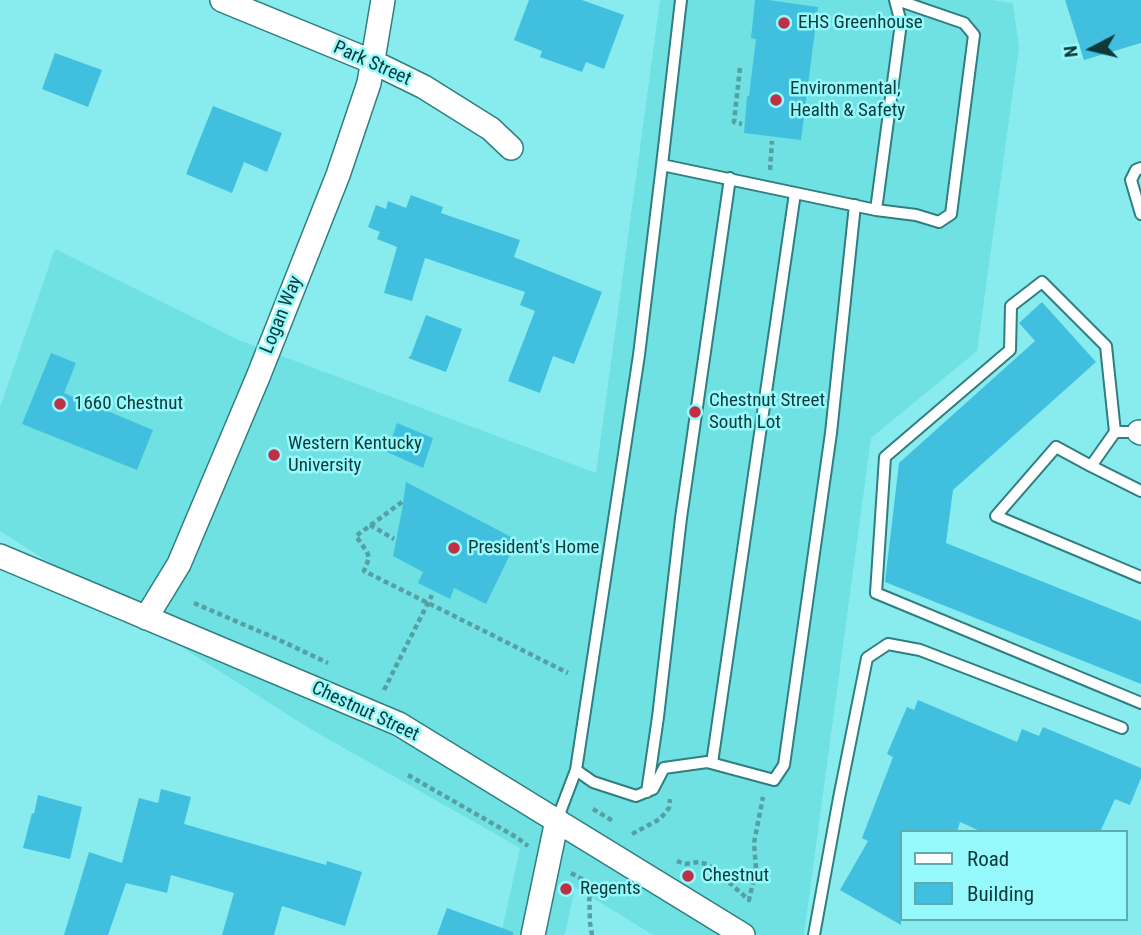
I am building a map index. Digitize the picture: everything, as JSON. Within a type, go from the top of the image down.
[{"type":"street","name":"Park Street","points":[[222,0],[373,62],[447,100],[491,129],[511,148]]},
{"type":"street","name":"Logan Way","points":[[146,618],[179,564],[253,389],[338,176],[373,62],[383,0]]},
{"type":"street","name":"Chestnut Street","points":[[0,556],[399,724],[743,935]]},
{"type":"street","points":[[533,935],[557,820]]},
{"type":"lane","points":[[557,820],[576,770],[639,355],[681,0]]},
{"type":"lane","points":[[662,164],[876,210],[916,215],[939,222],[951,214],[974,35],[964,23],[896,0]]},
{"type":"lane","points":[[876,210],[901,23],[896,0]]},
{"type":"lane","points":[[1141,168],[1136,170],[1131,180],[1141,214]]},
{"type":"lane","points":[[647,792],[681,518],[730,178]]},
{"type":"lane","points":[[712,763],[796,192]]},
{"type":"lane","points":[[576,770],[593,782],[636,796],[653,789],[664,768],[707,762],[774,780],[784,765],[831,433],[855,205]]},
{"type":"lane","points":[[1091,466],[1115,432],[1106,346],[1042,282],[1011,306],[1010,350],[885,457],[876,593],[1141,703]]},
{"type":"lane","points":[[1115,432],[1140,433]]},
{"type":"lane","points":[[1141,491],[1055,447],[996,516],[1141,577]]},
{"type":"lane","points":[[814,935],[867,658],[888,644],[920,650],[1122,729]]},
{"type":"path","points":[[740,68],[734,122],[742,124]]},
{"type":"path","points":[[769,171],[772,141]]},
{"type":"path","points":[[402,502],[356,536],[369,558],[363,571],[568,673]]},
{"type":"path","points":[[370,525],[394,539]]},
{"type":"path","points":[[384,690],[432,594]]},
{"type":"path","points":[[408,775],[526,845]]},
{"type":"path","points":[[667,855],[681,863],[699,862],[709,865],[749,900],[756,869],[754,843],[765,791]]},
{"type":"path","points":[[593,809],[614,822]]},
{"type":"path","points":[[623,828],[644,841]]},
{"type":"path","points":[[570,872],[589,883],[592,935]]},
{"type":"shaded area","name":"Western Kentucky University","points":[[660,0],[992,0],[1013,3],[1019,48],[977,351],[871,438],[804,935],[653,935],[575,887],[565,935],[501,935],[520,848],[307,727],[0,531],[0,407],[55,249],[239,340],[596,473]]},
{"type":"building","points":[[529,0],[582,0],[624,15],[604,69],[586,62],[582,72],[540,57],[542,51],[514,40]]},
{"type":"building","points":[[755,0],[818,7],[801,140],[744,133],[756,39],[751,38]]},
{"type":"building","points":[[1065,0],[1141,0],[1141,43],[1084,60]]},
{"type":"building","points":[[55,53],[102,70],[88,107],[42,89]]},
{"type":"building","points":[[213,106],[282,133],[267,172],[244,162],[232,193],[186,174]]},
{"type":"building","points":[[411,195],[443,207],[441,213],[520,240],[514,257],[602,292],[574,364],[553,356],[540,393],[508,381],[535,311],[520,305],[525,292],[425,258],[412,301],[384,293],[397,247],[377,239],[380,232],[368,227],[376,205],[386,209],[388,201],[406,208]]},
{"type":"building","points":[[1042,302],[1096,362],[953,490],[946,543],[1141,621],[1141,684],[885,582],[899,463],[1035,341],[1019,323]]},
{"type":"building","points":[[426,315],[462,329],[446,372],[408,358]]},
{"type":"building","name":"1660 Chestnut","points":[[51,353],[76,363],[64,393],[153,430],[137,470],[22,424]]},
{"type":"building","points":[[397,423],[433,438],[423,468],[387,452]]},
{"type":"building","name":"President's Home","points":[[406,482],[517,540],[486,604],[454,588],[450,599],[418,583],[423,572],[393,556]]},
{"type":"building","points":[[918,700],[1017,742],[1022,729],[1039,736],[1043,727],[1141,768],[1141,778],[1130,805],[1115,799],[1101,830],[978,830],[960,822],[958,830],[900,830],[901,925],[840,890],[868,841],[862,838],[893,757],[887,754],[907,707],[914,710]]},
{"type":"building","points":[[161,789],[191,797],[184,824],[326,865],[327,861],[362,872],[345,926],[282,906],[274,935],[222,935],[234,893],[171,875],[167,893],[126,883],[108,935],[64,935],[89,852],[122,863],[139,798],[158,803]]},
{"type":"building","points":[[38,795],[82,807],[70,859],[23,848]]},
{"type":"building","points":[[447,908],[513,932],[513,935],[437,935]]},
{"type":"place","name":"EHS Greenhouse","points":[[784,23]]},
{"type":"place","name":"Environmental, Health & Safety","points":[[776,100]]},
{"type":"place","name":"1660 Chestnut","points":[[60,404]]},
{"type":"place","name":"Chestnut Street South Lot","points":[[695,412]]},
{"type":"place","name":"Western Kentucky University","points":[[274,455]]},
{"type":"place","name":"President's Home","points":[[454,548]]},
{"type":"place","name":"Chestnut","points":[[688,876]]},
{"type":"place","name":"Regents","points":[[566,889]]}]
